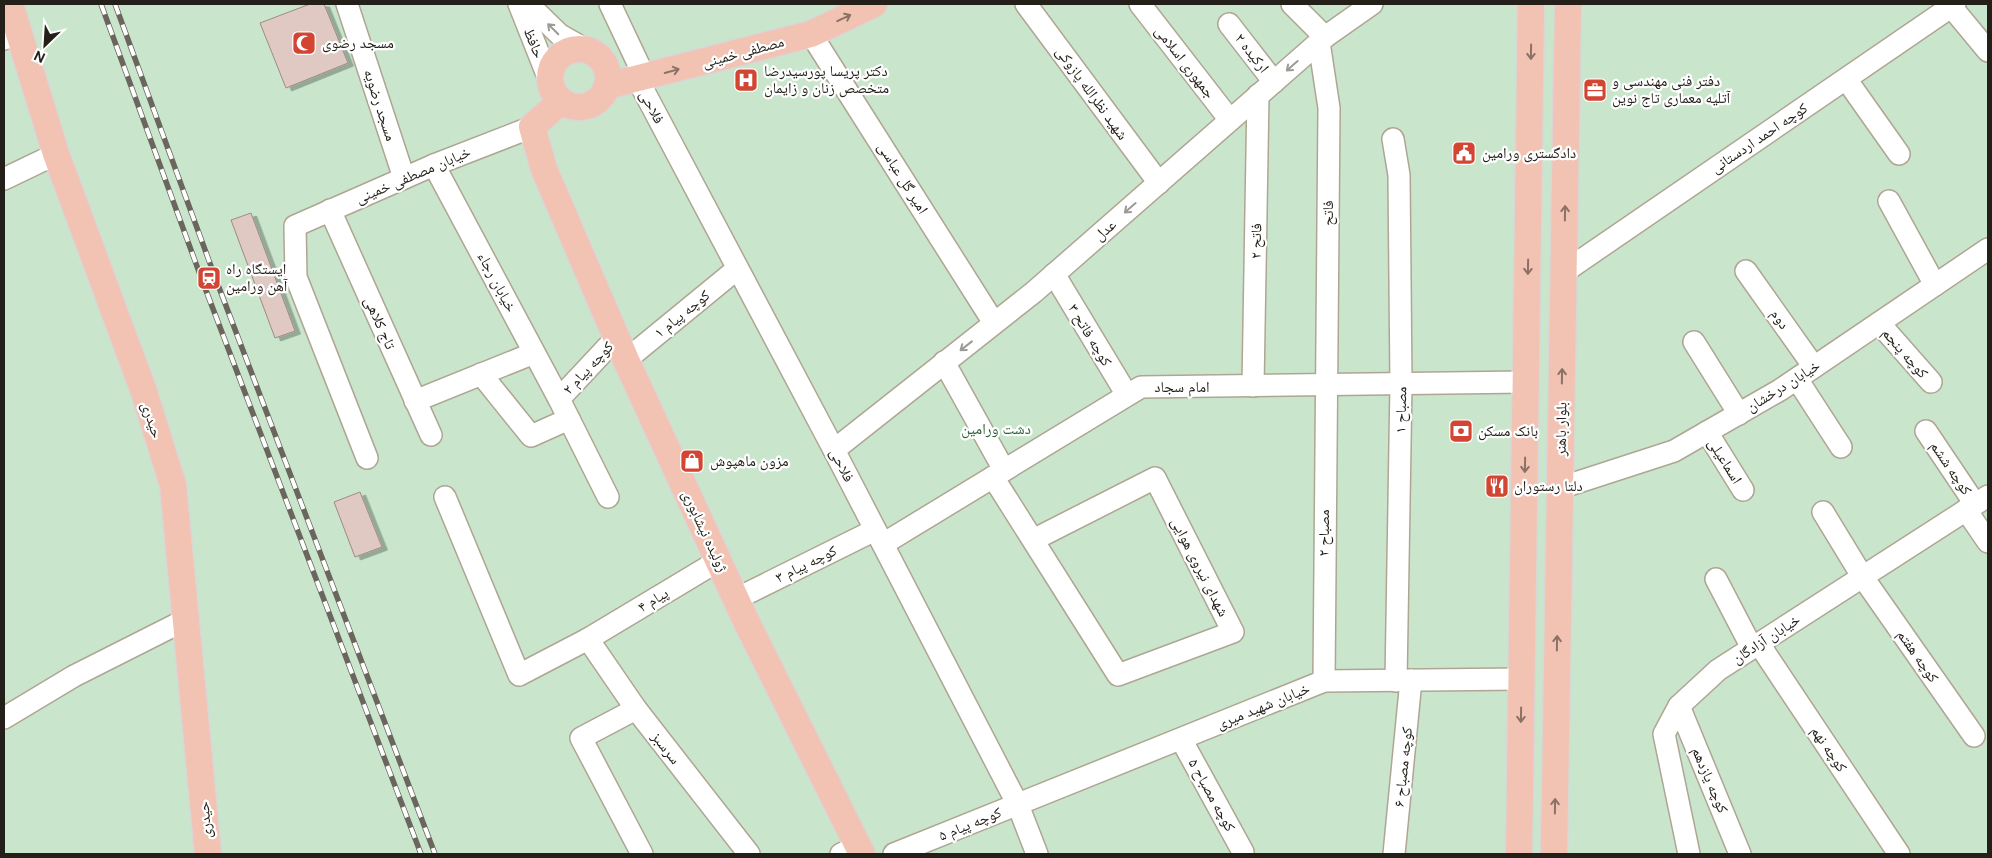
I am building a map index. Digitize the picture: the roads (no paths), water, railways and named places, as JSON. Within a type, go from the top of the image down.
[{"type":"main road","name":"حیدری","points":[[10,4],[12,35],[144,392],[173,485],[208,854]]},
{"type":"main road","name":"مصطفی خمینی","points":[[608,86],[811,34],[874,4]]},
{"type":"main road","points":[[1519,854],[1532,4]]},
{"type":"main road","name":"بلوار باهنر","points":[[1554,854],[1568,4]]},
{"type":"main road","points":[[583,48],[601,58],[608,71],[608,86],[603,95],[588,106],[569,106],[555,92],[552,65],[565,52],[583,48]]},
{"type":"main road","points":[[532,128],[555,92]]},
{"type":"main road","name":"ژولیده نیشابوری","points":[[532,128],[544,169],[622,348],[718,561],[854,852]]},
{"type":"street","name":"مسجد رضویه","points":[[347,4],[404,178]]},
{"type":"street","name":"حافظ","points":[[518,4],[555,92]]},
{"type":"street","points":[[528,4],[560,35],[583,48]]},
{"type":"street","name":"فلاحی","points":[[610,4],[641,79],[737,269],[834,450],[1018,805],[1037,854]]},
{"type":"street","name":"شهید نظرالله پازوکی","points":[[1026,4],[1158,183]]},
{"type":"street","name":"جمهوری اسلامی","points":[[1140,4],[1230,120]]},
{"type":"street","points":[[1292,4],[1322,39]]},
{"type":"street","name":"عدل","points":[[834,450],[1054,274],[1322,39],[1372,4]]},
{"type":"street","points":[[1951,5],[1988,51]]},
{"type":"street","name":"کوچه احمد اردستانی","points":[[1564,272],[1951,5]]},
{"type":"street","name":"ارکیده ۲","points":[[1230,24],[1266,89]]},
{"type":"street","name":"امیر گل عباسی","points":[[811,34],[994,323]]},
{"type":"street","name":"فاتح","points":[[1322,39],[1329,108],[1325,385]]},
{"type":"street","points":[[1846,78],[1899,154]]},
{"type":"street","name":"فاتح ۲","points":[[1253,386],[1266,89]]},
{"type":"street","name":"خیابان مصطفی خمینی","points":[[367,458],[296,277],[295,226],[434,165],[532,128]]},
{"type":"street","name":"مصباح ۱","points":[[1393,139],[1399,175],[1404,680]]},
{"type":"street","points":[[4,179],[56,154]]},
{"type":"street","name":"خیابان رجاء","points":[[434,165],[559,399],[608,497]]},
{"type":"street","points":[[1888,201],[1935,285]]},
{"type":"street","name":"تاج کلاهی","points":[[330,210],[430,435]]},
{"type":"street","name":"خیابان درخشان","points":[[1560,488],[1674,450],[1707,432],[1814,367],[1988,249]]},
{"type":"street","name":"کوچه پیام ۱","points":[[622,348],[737,269]]},
{"type":"street","name":"دوم","points":[[1746,271],[1814,367]]},
{"type":"street","name":"کوچه فاتح ۳","points":[[1054,274],[1127,395]]},
{"type":"street","name":"کوچه پنجم","points":[[1879,323],[1930,382]]},
{"type":"street","points":[[1694,342],[1739,414]]},
{"type":"street","name":"کوچه پیام ۲","points":[[559,399],[622,348]]},
{"type":"street","points":[[415,401],[534,353]]},
{"type":"street","name":"شهدای نیروی هوایی","points":[[944,362],[1033,540],[1118,675],[1233,632],[1154,478],[1033,540]]},
{"type":"street","points":[[481,374],[530,436],[569,419]]},
{"type":"street","points":[[1797,378],[1841,447]]},
{"type":"street","name":"امام سجاد","points":[[879,537],[999,474],[1141,387],[1526,382]]},
{"type":"street","name":"مصباح ۲","points":[[1324,681],[1325,385]]},
{"type":"street","name":"کوچه ششم","points":[[1926,431],[1976,504]]},
{"type":"street","name":"اسماعیلی","points":[[1707,432],[1743,490]]},
{"type":"street","name":"پیام ۴","points":[[445,497],[519,675],[588,639],[718,561]]},
{"type":"street","points":[[1976,504],[1988,542]]},
{"type":"street","name":"خیابان آزادگان","points":[[1689,854],[1664,734],[1679,706],[1718,670],[1976,504]]},
{"type":"street","name":"کوچه هفتم","points":[[1823,512],[1862,576],[1974,736]]},
{"type":"street","name":"کوچه پیام ۳","points":[[736,599],[879,537]]},
{"type":"street","name":"کوچه نهم","points":[[1716,579],[1755,646],[1899,854]]},
{"type":"street","points":[[4,718],[74,676],[185,620]]},
{"type":"street","name":"سرسبز","points":[[588,639],[636,709],[749,854]]},
{"type":"street","name":"خیابان شهید میری","points":[[1018,805],[1324,681],[1522,679]]},
{"type":"street","name":"کوچه مصباح ۶","points":[[1394,854],[1404,680]]},
{"type":"street","name":"کوچه یازدهم","points":[[1679,706],[1740,854]]},
{"type":"street","points":[[636,709],[581,738],[642,854]]},
{"type":"street","name":"کوچه مصباح ۵","points":[[1182,739],[1243,852]]},
{"type":"street","name":"کوچه پیام ۵","points":[[894,854],[1018,805]]},
{"type":"railway","points":[[101,4],[202,280],[421,854]]},
{"type":"railway","points":[[115,4],[215,277],[435,854]]},
{"type":"place","name":"مسجد رضوی","points":[[304,43]]},
{"type":"place","name":"دکتر پریسا پورسیدرضا متخصص زنان و زایمان","points":[[746,80]]},
{"type":"place","name":"دفتر فنی مهندسی و آتلیه معماری تاج نوین","points":[[1595,90]]},
{"type":"place","name":"دادگستری ورامین","points":[[1464,153]]},
{"type":"place","name":"ایستگاه راه آهن ورامین","points":[[209,278]]},
{"type":"place","name":"بانک مسکن","points":[[1461,431]]},
{"type":"place","name":"مزون ماهپوش","points":[[692,461]]},
{"type":"place","name":"دلتا رستوران","points":[[1497,486]]},
{"type":"park label","name":"دشت ورامین","points":[[996,429]]}]
